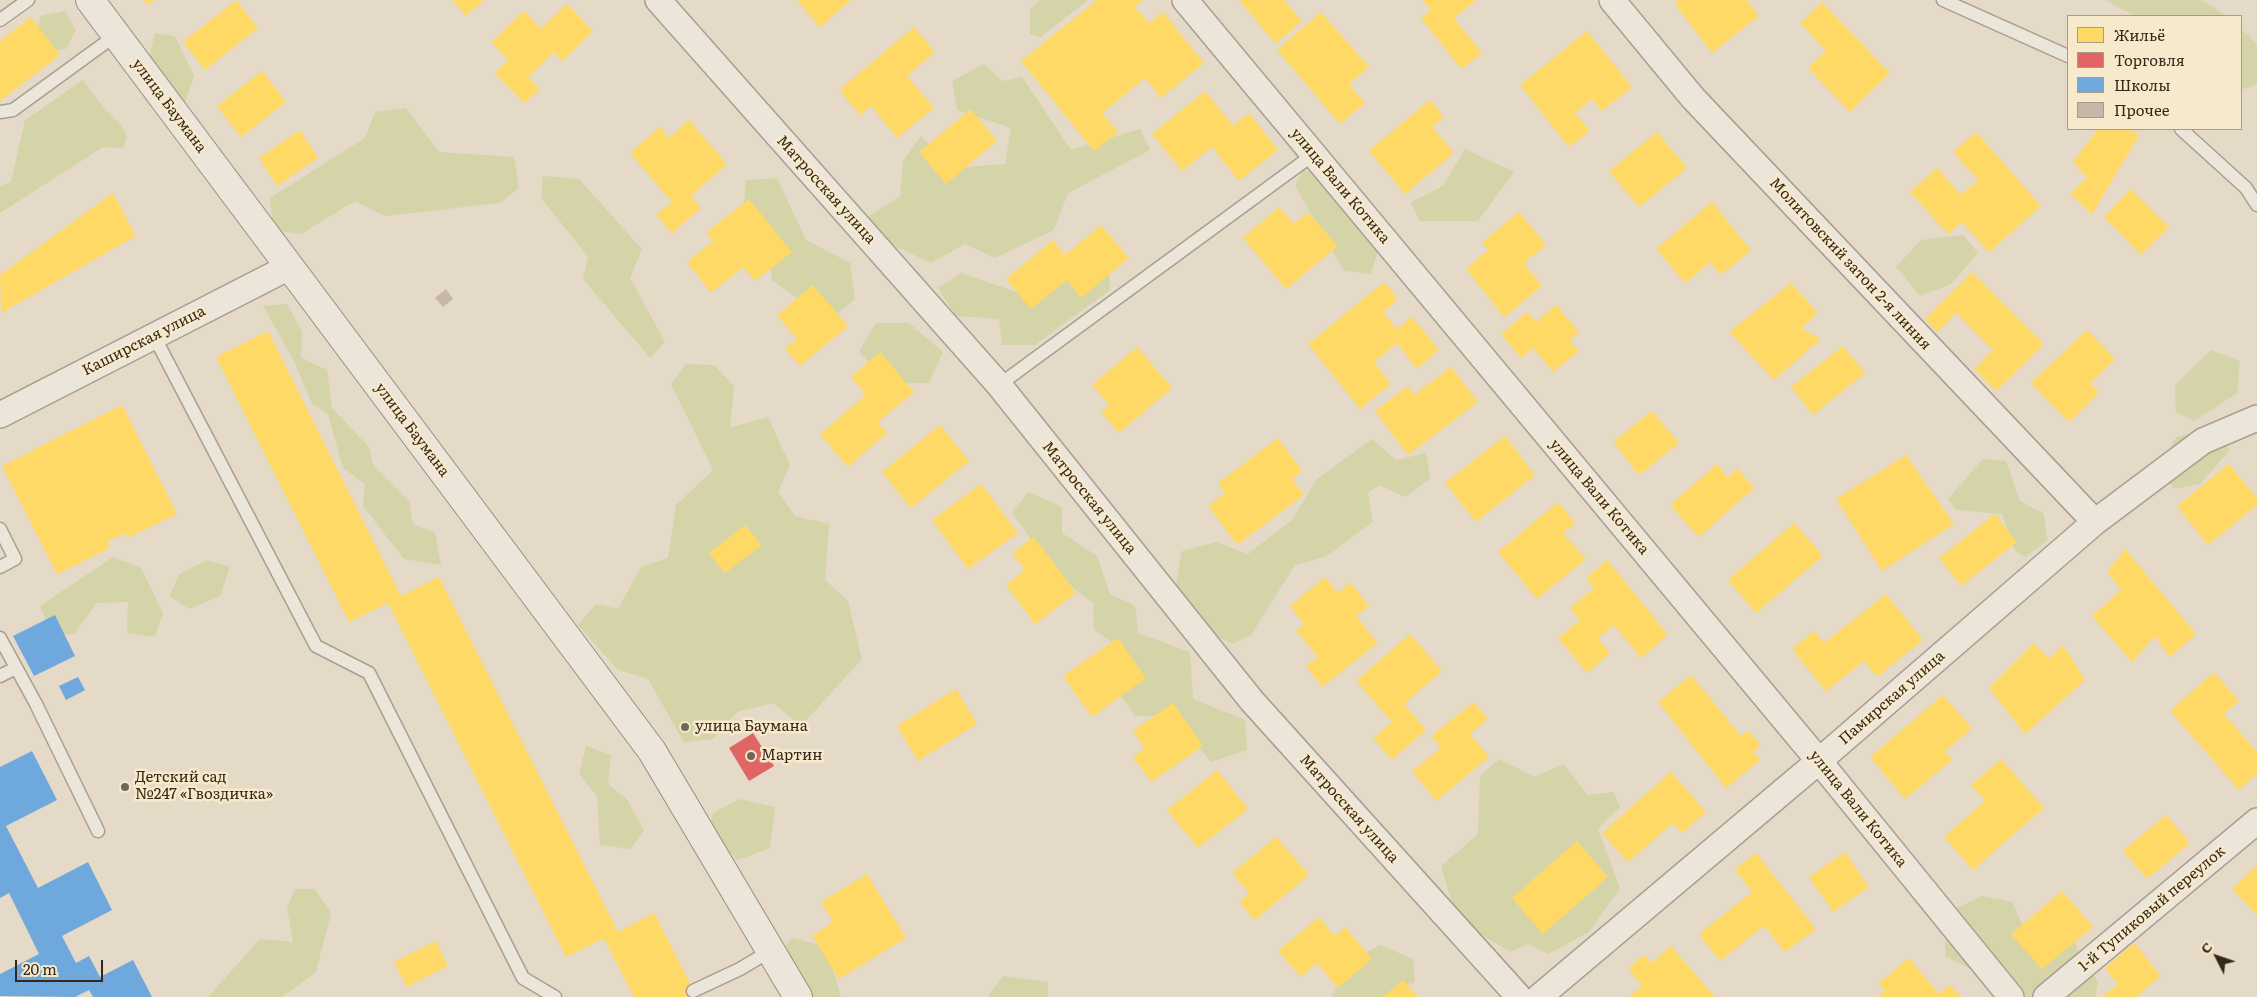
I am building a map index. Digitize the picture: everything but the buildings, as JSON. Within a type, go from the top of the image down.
[{"type":"street","name":"улица Баумана","points":[[90,0],[652,751],[798,997]]},
{"type":"street","name":"Матросская улица","points":[[658,0],[999,385],[1252,701],[1519,997]]},
{"type":"street","name":"улица Вали Котика","points":[[1185,0],[1819,761],[2011,997]]},
{"type":"street","name":"Молитовский затон 2-я линия","points":[[1612,0],[1693,98],[2095,522]]},
{"type":"street","name":"Каширская улица","points":[[0,415],[289,267]]},
{"type":"street","name":"Памирская улица","points":[[1540,997],[1819,761],[2095,522],[2203,441],[2257,418]]},
{"type":"street","name":"1-й Тупиковый переулок","points":[[2046,997],[2257,821]]},
{"type":"lane","points":[[0,20],[28,0]]},
{"type":"lane","points":[[1943,0],[2067,56]]},
{"type":"lane","points":[[0,112],[13,110],[116,35]]},
{"type":"lane","points":[[2181,130],[2246,188],[2257,205]]},
{"type":"lane","points":[[999,385],[1314,154]]},
{"type":"lane","points":[[154,336],[316,646],[369,673],[524,978],[555,997]]},
{"type":"lane","points":[[0,529],[16,559],[0,567]]},
{"type":"lane","points":[[0,638],[98,830]]},
{"type":"lane","points":[[0,676],[16,668]]},
{"type":"lane","points":[[694,991],[740,969],[770,951]]},
{"type":"shaded area","points":[[1040,0],[1088,0],[1041,37],[1030,34],[1030,9]]},
{"type":"shaded area","points":[[2106,0],[2202,0],[2224,15],[2132,15]]},
{"type":"shaded area","points":[[65,11],[76,30],[66,49],[42,53],[34,41],[41,16]]},
{"type":"shaded area","points":[[2242,30],[2257,44],[2257,84],[2242,90]]},
{"type":"shaded area","points":[[155,33],[175,36],[194,76],[185,103],[160,107],[143,83]]},
{"type":"shaded area","points":[[984,64],[1002,81],[1022,77],[1071,150],[1140,129],[1150,150],[1068,193],[1054,230],[995,258],[965,244],[931,263],[878,238],[863,220],[900,196],[903,161],[921,136],[952,168],[1005,164],[1011,128],[957,110],[952,81]]},
{"type":"shaded area","points":[[83,80],[103,107],[123,127],[127,138],[123,148],[103,147],[0,213],[0,186],[11,182],[25,120]]},
{"type":"shaded area","points":[[406,108],[439,152],[514,157],[519,188],[500,203],[385,216],[355,201],[301,234],[273,230],[270,198],[365,138],[375,112]]},
{"type":"shaded area","points":[[1465,149],[1514,172],[1478,221],[1419,221],[1411,202],[1443,186]]},
{"type":"shaded area","points":[[1303,170],[1328,175],[1379,247],[1371,274],[1344,271],[1295,186]]},
{"type":"shaded area","points":[[543,176],[579,179],[642,249],[630,278],[665,342],[650,358],[583,279],[588,256],[541,198]]},
{"type":"shaded area","points":[[777,178],[806,240],[850,263],[855,299],[829,321],[772,280],[768,239],[743,215],[746,180]]},
{"type":"shaded area","points":[[1963,235],[1978,253],[1951,284],[1920,296],[1896,267],[1921,240]]},
{"type":"shaded area","points":[[1080,262],[1108,263],[1110,290],[1035,345],[1002,345],[999,319],[956,316],[938,288],[961,273],[1031,297]]},
{"type":"shaded area","points":[[287,304],[302,332],[301,358],[327,370],[332,408],[369,447],[373,465],[409,501],[413,524],[435,533],[441,565],[404,559],[363,506],[365,484],[343,468],[328,414],[312,404],[294,361],[263,306]]},
{"type":"shaded area","points":[[876,323],[909,323],[943,352],[929,383],[889,383],[859,352]]},
{"type":"shaded area","points":[[2211,350],[2240,361],[2237,393],[2194,421],[2176,412],[2175,385]]},
{"type":"shaded area","points":[[686,364],[714,365],[734,386],[730,428],[768,417],[790,465],[778,492],[795,516],[829,524],[825,580],[848,601],[862,659],[801,726],[773,703],[737,712],[713,739],[684,742],[648,679],[617,669],[578,625],[596,604],[618,609],[641,567],[668,558],[676,505],[713,470],[671,384]]},
{"type":"shaded area","points":[[2210,430],[2230,450],[2200,484],[2174,489],[2160,470],[2176,437]]},
{"type":"shaded area","points":[[1372,439],[1396,460],[1426,453],[1430,479],[1405,497],[1379,485],[1368,493],[1373,522],[1327,556],[1295,565],[1251,635],[1232,644],[1199,627],[1174,595],[1182,551],[1216,542],[1248,554],[1292,520],[1317,479]]},
{"type":"shaded area","points":[[1983,459],[2006,461],[2020,501],[2044,514],[2047,541],[2025,557],[2015,550],[2002,514],[1956,510],[1948,499]]},
{"type":"shaded area","points":[[1028,492],[1062,507],[1062,533],[1097,556],[1110,594],[1135,606],[1138,633],[1190,652],[1193,699],[1245,720],[1247,750],[1211,762],[1174,716],[1135,716],[1112,683],[1120,648],[1094,629],[1093,603],[1054,573],[1012,512]]},
{"type":"shaded area","points":[[113,557],[141,568],[163,613],[155,637],[127,633],[128,602],[97,603],[75,633],[53,638],[40,606]]},
{"type":"shaded area","points":[[207,560],[230,567],[220,596],[189,609],[170,596],[179,574]]},
{"type":"shaded area","points":[[586,746],[611,755],[608,784],[626,798],[644,830],[631,849],[600,845],[597,796],[579,774]]},
{"type":"shaded area","points":[[1499,759],[1535,777],[1563,764],[1588,795],[1614,792],[1620,807],[1598,829],[1620,888],[1589,932],[1548,954],[1528,944],[1510,952],[1457,920],[1441,866],[1478,834],[1480,776]]},
{"type":"shaded area","points":[[739,799],[775,807],[770,848],[738,860],[709,833],[713,813]]},
{"type":"shaded area","points":[[295,889],[315,889],[331,913],[316,972],[282,997],[208,997],[260,939],[293,942],[287,908]]},
{"type":"shaded area","points":[[1982,896],[2012,902],[2027,935],[2069,934],[2098,982],[2095,997],[2016,997],[2014,991],[1945,956],[1946,913]]},
{"type":"shaded area","points":[[793,938],[826,947],[841,997],[789,997],[770,961]]},
{"type":"shaded area","points":[[1380,945],[1413,959],[1415,982],[1385,997],[1331,997],[1353,960]]},
{"type":"shaded area","points":[[1003,976],[1048,982],[1048,997],[987,997]]},
{"type":"place","name":"улица Баумана","points":[[685,727]]},
{"type":"place","name":"Мартин","points":[[751,756]]},
{"type":"place","name":"Детский сад №247 «Гвоздичка»","points":[[125,787]]}]
